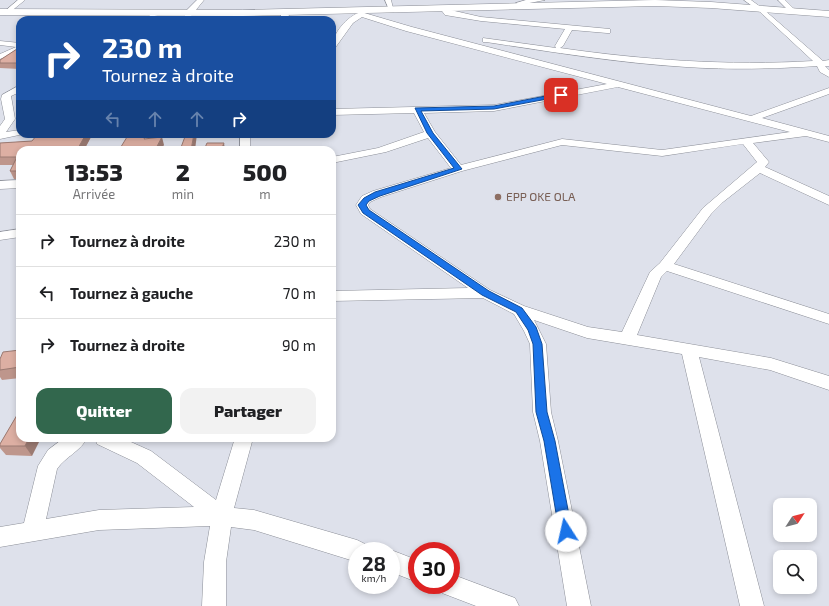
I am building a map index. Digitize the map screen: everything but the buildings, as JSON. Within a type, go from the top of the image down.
[{"type":"main road","points":[[2,13],[188,14],[392,11],[519,3],[655,3],[829,15]]},
{"type":"main road","points":[[310,16],[633,6],[690,6],[792,11],[829,15]]},
{"type":"main road","points":[[2,13],[92,16]]},
{"type":"street","points":[[2,13],[22,0]]},
{"type":"street","points":[[188,14],[201,0]]},
{"type":"street","points":[[388,0],[392,11]]},
{"type":"street","points":[[519,3],[542,0]]},
{"type":"street","points":[[747,0],[825,63]]},
{"type":"street","points":[[781,0],[792,11]]},
{"type":"street","points":[[446,11],[448,13],[481,19],[607,31]]},
{"type":"street","points":[[336,40],[350,21],[361,14],[440,37],[829,139]]},
{"type":"street","points":[[532,24],[575,52]]},
{"type":"street","points":[[546,50],[570,27]]},
{"type":"street","points":[[440,37],[461,37],[546,50],[686,65],[765,67],[825,63]]},
{"type":"street","points":[[0,43],[16,46]]},
{"type":"street","points":[[0,57],[16,49]]},
{"type":"street","points":[[825,63],[823,70],[829,74]]},
{"type":"street","points":[[336,112],[494,108],[620,84]]},
{"type":"street","points":[[0,133],[10,119],[6,99],[7,95],[16,90]]},
{"type":"street","points":[[752,119],[829,92]]},
{"type":"street","points":[[418,109],[430,133],[458,169]]},
{"type":"street","points":[[336,159],[361,156],[404,144],[430,133]]},
{"type":"street","points":[[806,133],[662,153],[562,142],[458,169],[377,194],[366,199],[362,205],[366,211],[486,293],[519,310],[587,332],[770,364],[829,383]]},
{"type":"street","points":[[0,136],[16,134]]},
{"type":"street","points":[[628,340],[655,275],[666,266],[707,211],[719,199],[759,168],[763,162],[746,141]]},
{"type":"street","points":[[759,168],[829,201]]},
{"type":"street","points":[[0,185],[16,184]]},
{"type":"street","points":[[0,236],[16,234]]},
{"type":"street","points":[[666,266],[829,319]]},
{"type":"street","points":[[336,296],[486,293]]},
{"type":"street","points":[[519,310],[532,330],[538,344],[542,412],[549,441],[579,606]]},
{"type":"street","points":[[689,350],[752,606]]},
{"type":"street","points":[[33,531],[48,466],[55,456],[73,442]]},
{"type":"street","points":[[112,442],[144,457],[221,516]]},
{"type":"street","points":[[214,606],[214,552],[221,516],[243,442]]},
{"type":"street","points":[[0,537],[99,520],[221,516],[254,520],[348,548]]},
{"type":"street","points":[[460,589],[507,606]]},
{"type":"place","name":"EPP OKE OLA","points":[[498,197]]},
{"type":"route","points":[[561,95],[494,108],[418,109],[430,133],[458,169],[377,194],[366,199],[362,205],[366,211],[486,293],[519,310],[536,336],[538,344],[539,385],[542,412],[566,531]]}]
